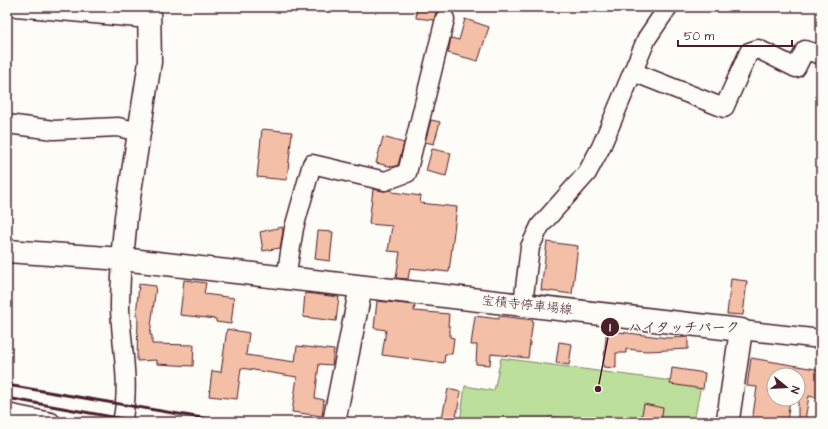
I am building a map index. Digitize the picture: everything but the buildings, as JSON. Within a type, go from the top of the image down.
[{"type":"main road","points":[[122,259],[126,218],[150,62],[149,13]]},
{"type":"main road","name":"宝積寺停車場線","points":[[7,251],[122,259],[741,330]]},
{"type":"main road","points":[[334,422],[361,287]]},
{"type":"main road","points":[[728,421],[741,330]]},
{"type":"street","points":[[16,7],[149,13]]},
{"type":"street","points":[[523,304],[530,247],[540,226],[587,172],[601,147],[647,38],[668,7]]},
{"type":"street","points":[[286,278],[294,228],[312,164],[385,181],[407,173],[445,19]]},
{"type":"street","points":[[633,72],[724,108],[749,52],[758,49],[796,68],[804,50],[821,55]]},
{"type":"street","points":[[7,124],[54,130],[118,127],[139,132]]},
{"type":"street","points":[[122,259],[120,308],[126,378],[126,404],[122,422]]},
{"type":"street","points":[[741,330],[821,339]]},
{"type":"street","points":[[7,413],[51,422]]},
{"type":"green space","points":[[501,358],[701,385],[694,422],[593,422],[549,416],[549,422],[460,422],[465,386],[494,391]]},
{"type":"railway","points":[[7,385],[226,422]]},
{"type":"railway","points":[[7,398],[140,422]]},
{"type":"place","name":"ハイタッチパーク","points":[[598,389]]}]
